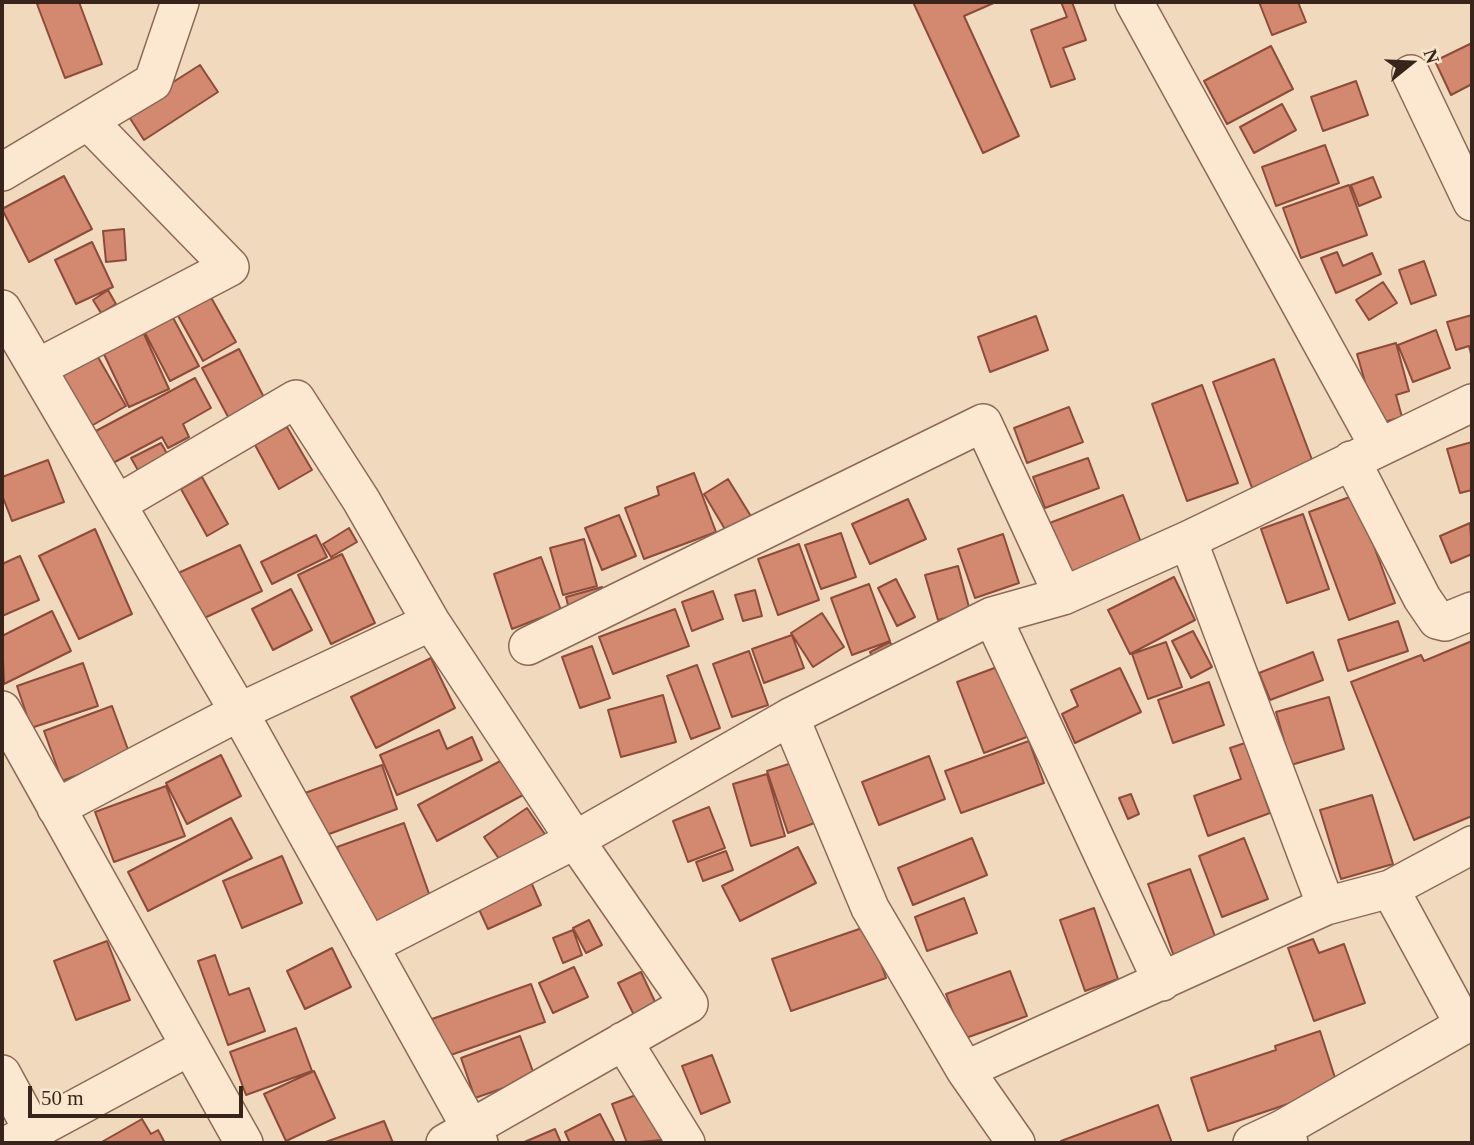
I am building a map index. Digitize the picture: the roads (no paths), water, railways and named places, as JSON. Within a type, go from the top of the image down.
[{"type":"street","points":[[2,172],[153,82],[180,2]]},
{"type":"street","points":[[1135,2],[1365,454],[1422,598],[1437,620],[1445,622],[1472,611]]},
{"type":"street","points":[[1410,74],[1472,202]]},
{"type":"street","points":[[37,368],[230,267],[88,121]]},
{"type":"street","points":[[2,309],[239,712],[369,946],[465,1138],[623,1041],[689,1004],[575,840],[431,622],[361,500],[296,399],[117,504]]},
{"type":"street","points":[[369,946],[575,840],[790,717],[992,617],[1063,596],[1188,540],[1472,403]]},
{"type":"street","points":[[528,646],[983,423],[1063,596]]},
{"type":"street","points":[[1188,540],[1326,906]]},
{"type":"street","points":[[992,617],[1162,982]]},
{"type":"street","points":[[56,808],[239,712],[431,622]]},
{"type":"street","points":[[2,710],[244,1143]]},
{"type":"street","points":[[790,717],[870,908],[965,1070],[1016,1143]]},
{"type":"street","points":[[965,1070],[1326,906],[1390,890],[1472,845]]},
{"type":"street","points":[[1274,1138],[1470,1034],[1390,890]]},
{"type":"street","points":[[623,1041],[686,1143]]},
{"type":"street","points":[[2,1074],[22,1137],[189,1047]]}]
